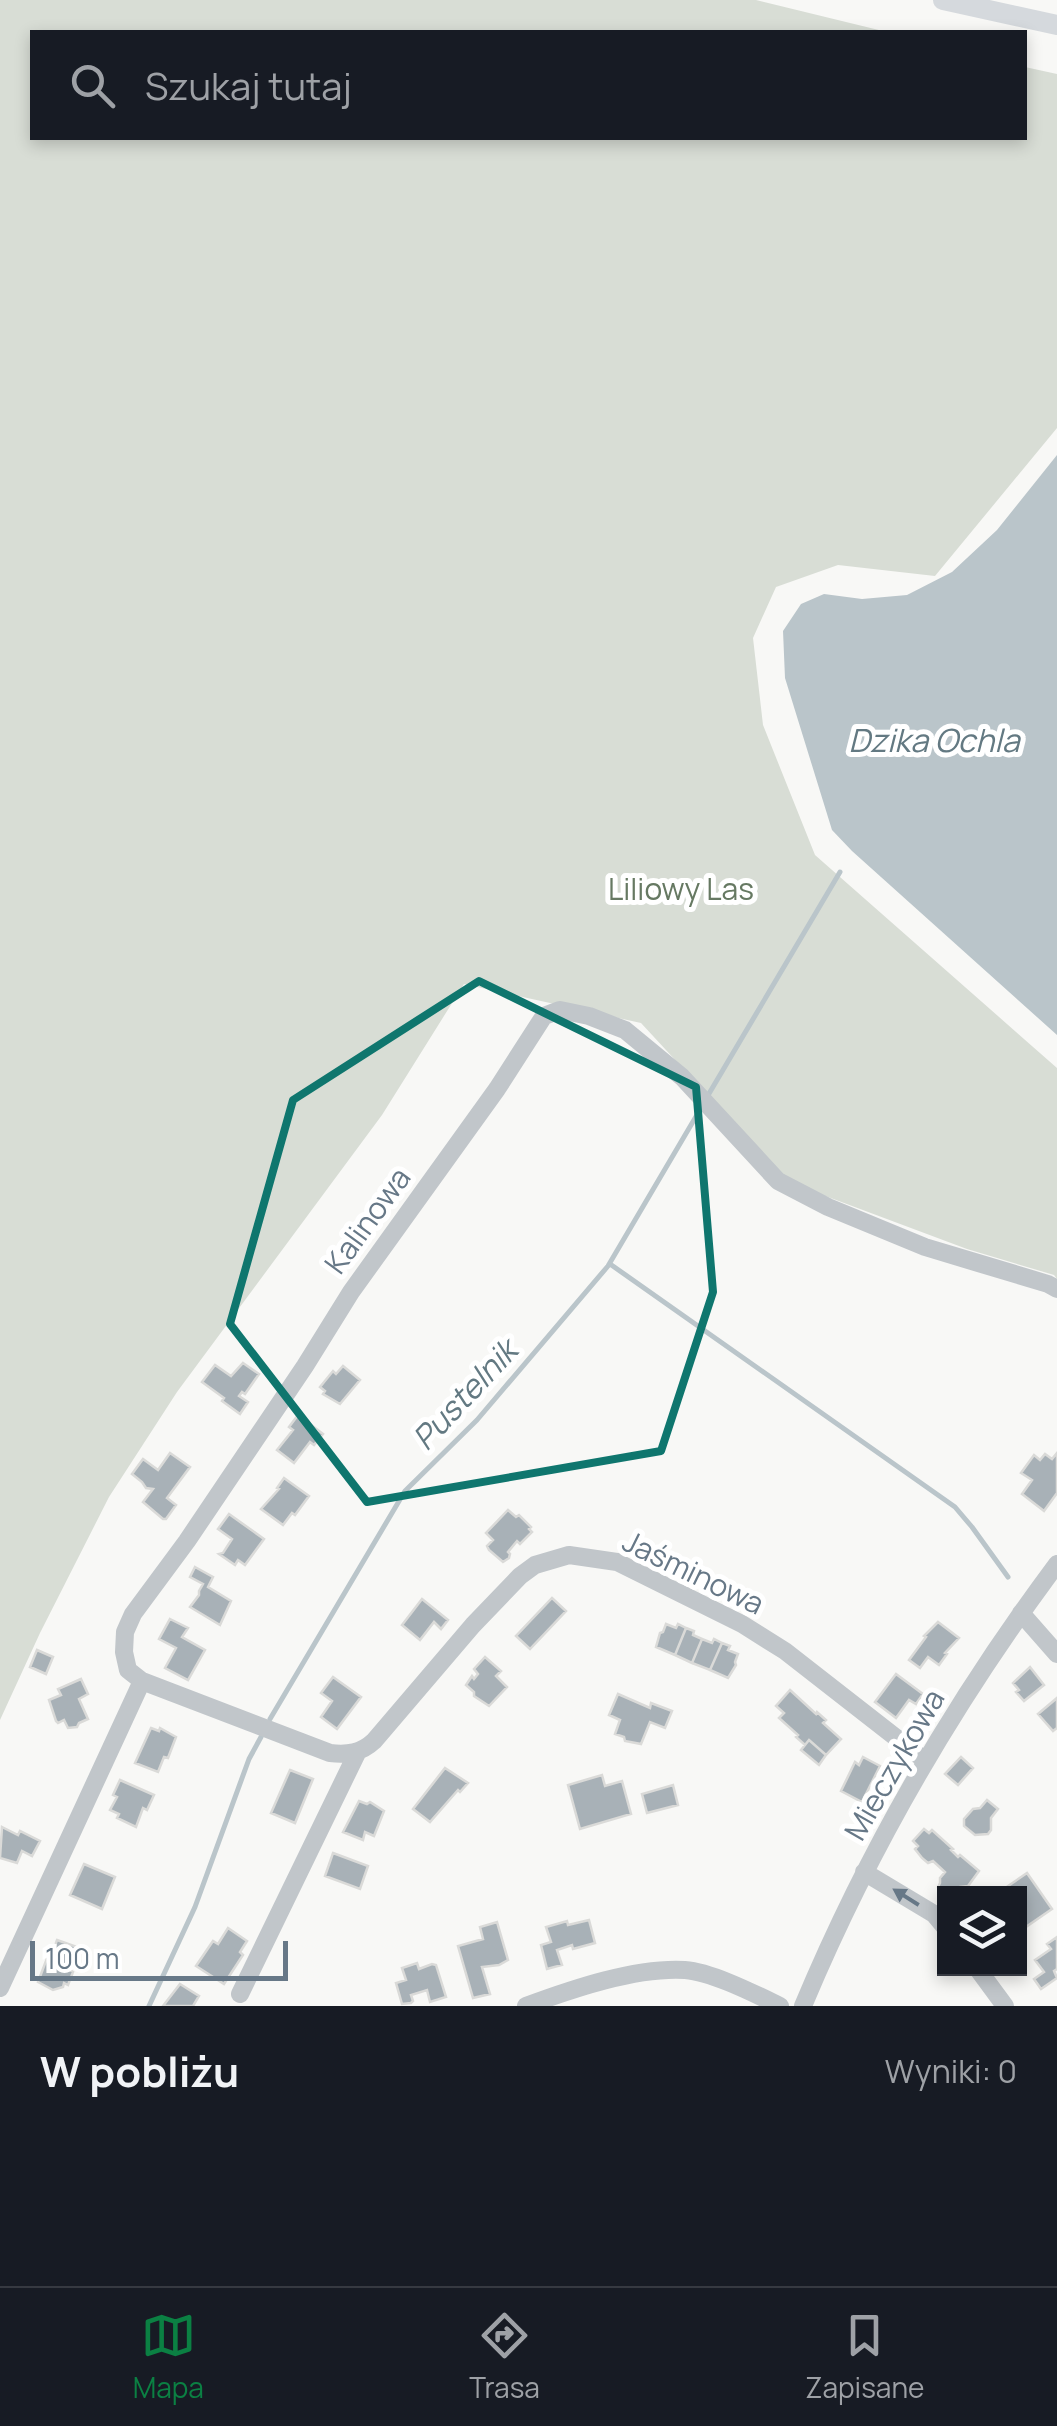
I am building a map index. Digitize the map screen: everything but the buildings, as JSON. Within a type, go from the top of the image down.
[{"type":"main road","points":[[943,0],[1057,25]]},
{"type":"street","name":"Kalinowa","points":[[142,1682],[128,1670],[124,1652],[125,1632],[133,1614],[187,1541],[351,1292],[486,1105],[544,1016],[560,1010],[625,1030],[682,1077],[778,1182],[828,1207],[926,1246],[1057,1290]]},
{"type":"street","name":"Jaśminowa","points":[[240,1994],[358,1751],[374,1741],[474,1625],[535,1564],[568,1556],[617,1562],[742,1624],[785,1650],[926,1761]]},
{"type":"street","name":"Mieczykowa","points":[[803,2006],[898,1806],[1021,1612],[1057,1564]]},
{"type":"street","points":[[1021,1612],[1057,1654]]},
{"type":"street","points":[[0,1988],[142,1682],[330,1753],[345,1755],[358,1751]]},
{"type":"street","points":[[864,1872],[937,1918]]},
{"type":"street","points":[[526,2006],[615,1979],[661,1970],[689,1970],[780,2006]]},
{"type":"street","points":[[983,1976],[1005,2006]]},
{"type":"highlighted area","points":[[479,981],[696,1087],[713,1292],[661,1451],[367,1502],[230,1324],[293,1100]]},
{"type":"green space","name":"Liliowy Las","points":[[0,0],[756,0],[879,30],[30,30],[30,140],[1027,140],[1027,67],[1057,74],[1057,428],[935,576],[838,565],[776,587],[753,638],[763,725],[815,855],[1057,1068],[1057,1279],[788,1182],[641,1023],[464,984],[382,1115],[177,1392],[109,1497],[0,1720]]},
{"type":"water","name":"Dzika Ochla","points":[[1057,455],[1057,1035],[832,830],[785,678],[783,631],[801,604],[824,594],[862,599],[907,595],[952,572],[997,530]]},
{"type":"waterway","name":"Pustelnik","points":[[707,1097],[840,872]]},
{"type":"waterway","name":"Pustelnik","points":[[270,1719],[405,1491],[477,1420],[608,1266],[701,1108]]},
{"type":"waterway","points":[[610,1264],[955,1507],[1008,1577]]},
{"type":"waterway","name":"Pustelnik","points":[[149,2006],[195,1907],[249,1759],[261,1737]]}]
